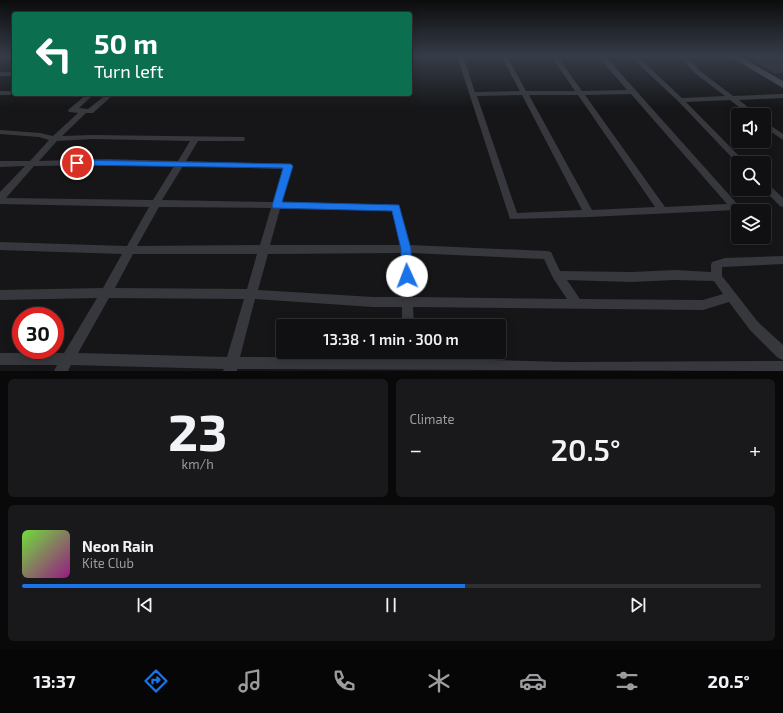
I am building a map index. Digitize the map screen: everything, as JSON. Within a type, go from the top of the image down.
[{"type":"street","points":[[465,73],[513,217],[735,207],[616,73]]},
{"type":"street","points":[[513,73],[588,214]]},
{"type":"street","points":[[566,73],[662,210]]},
{"type":"street","points":[[651,73],[735,156]]},
{"type":"street","points":[[700,73],[709,82],[734,98],[746,108]]},
{"type":"street","points":[[763,73],[783,85]]},
{"type":"street","points":[[0,74],[12,74]]},
{"type":"street","points":[[472,94],[633,92]]},
{"type":"street","points":[[0,93],[10,93]]},
{"type":"street","points":[[89,96],[72,110],[90,111],[109,96]]},
{"type":"street","points":[[680,100],[783,96]]},
{"type":"street","points":[[0,199],[54,139],[84,111]]},
{"type":"street","points":[[771,129],[783,138]]},
{"type":"street","points":[[0,132],[40,135],[54,139],[92,137],[241,139]]},
{"type":"street","points":[[61,371],[156,202],[196,138]]},
{"type":"street","points":[[0,164],[181,163],[288,166],[231,367]]},
{"type":"street","points":[[771,192],[783,204]]},
{"type":"street","points":[[0,199],[276,206],[396,207],[406,249],[408,319]]},
{"type":"street","points":[[0,246],[130,250],[406,249],[547,255],[557,275],[576,303]]},
{"type":"street","points":[[782,261],[726,262],[716,265],[717,277],[731,296],[754,326],[783,354]]},
{"type":"street","points":[[557,275],[717,277]]},
{"type":"street","points":[[0,295],[106,293],[251,294],[373,302],[703,305],[731,296]]},
{"type":"street","points":[[0,359],[68,359],[231,367],[409,362],[490,369],[570,370],[783,368]]},
{"type":"route","points":[[77,163],[181,163],[288,166],[276,206],[396,207],[406,249],[407,276]]}]
